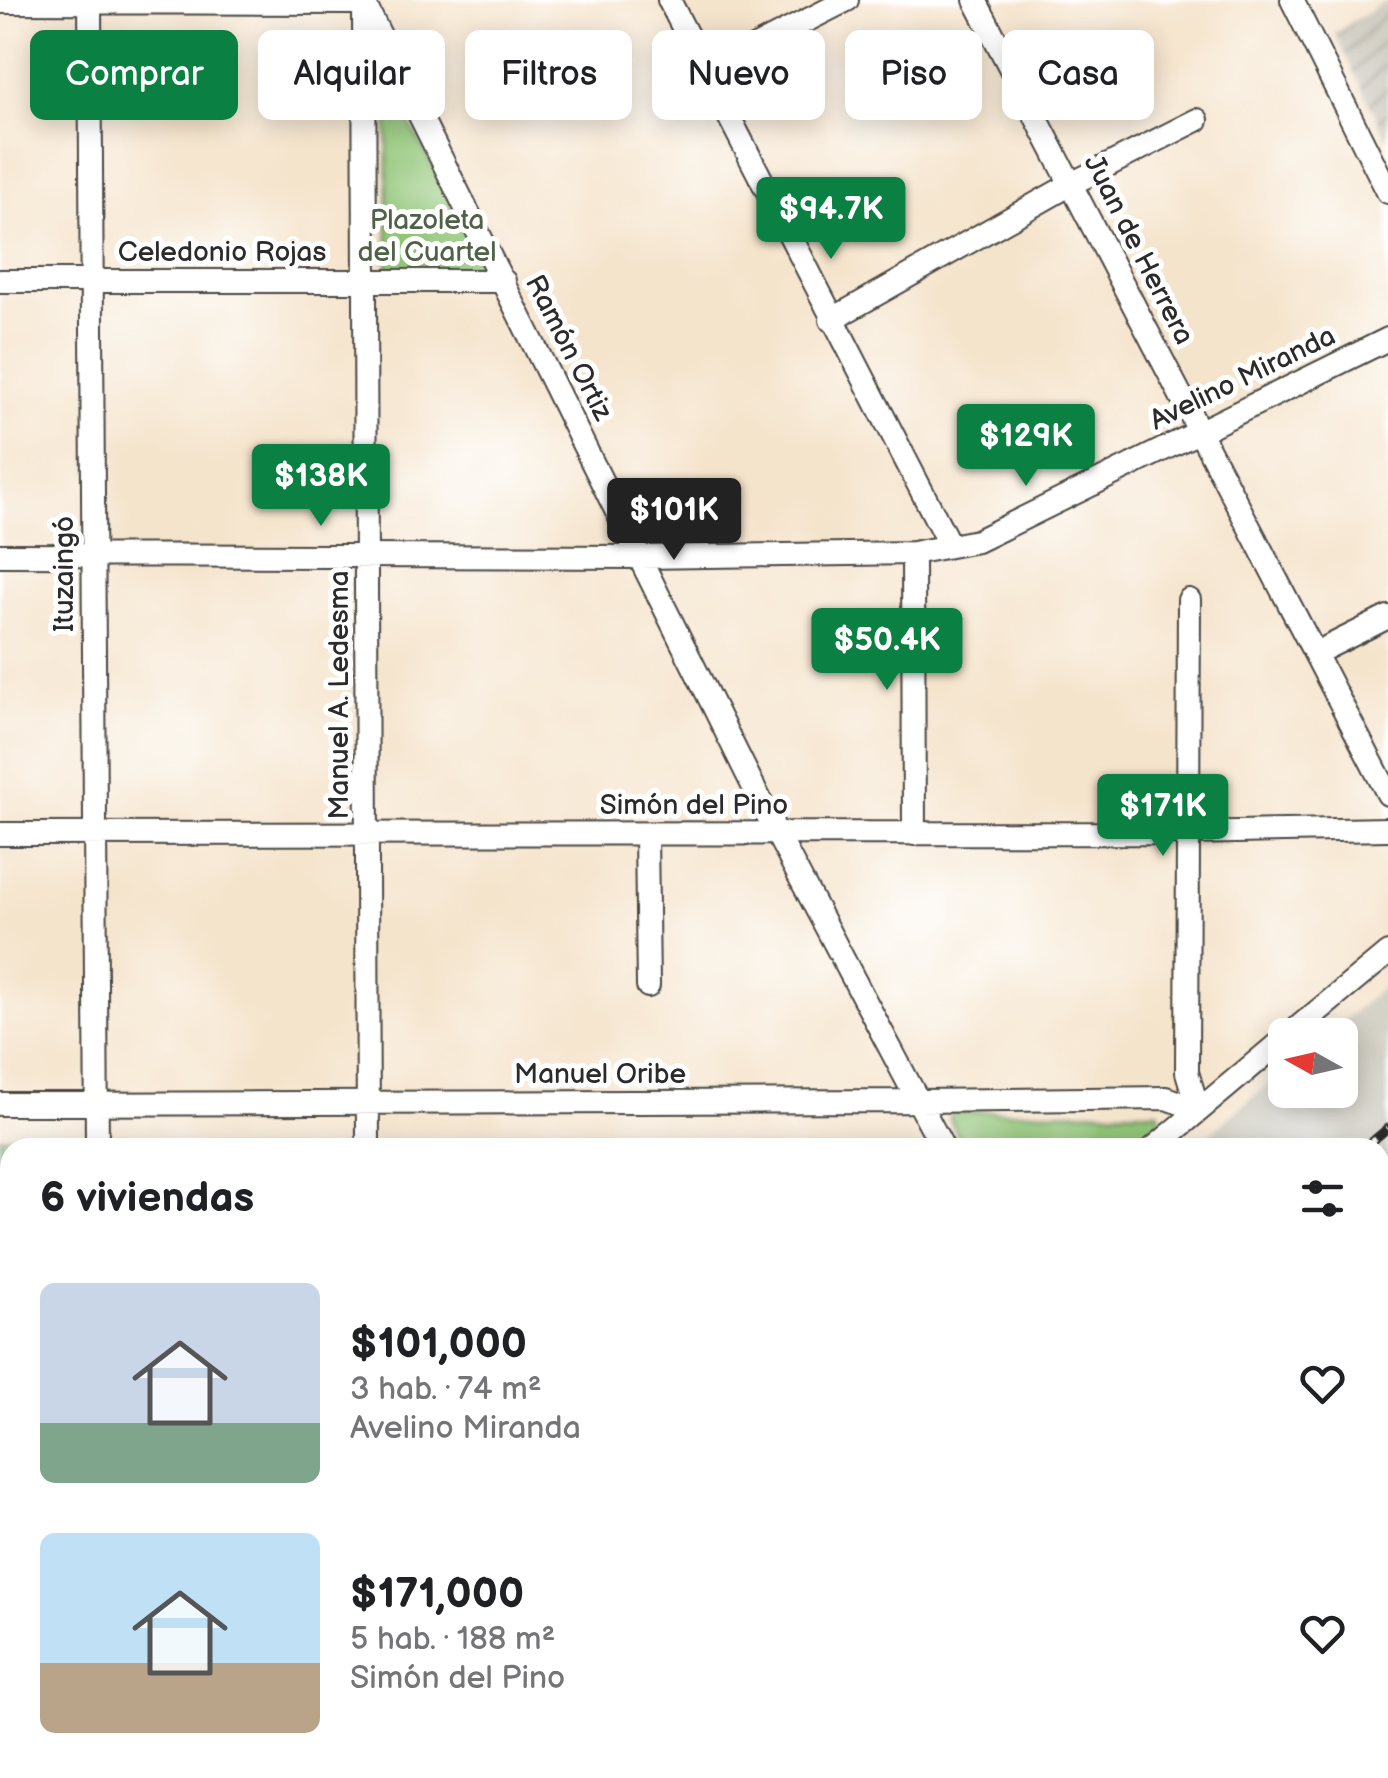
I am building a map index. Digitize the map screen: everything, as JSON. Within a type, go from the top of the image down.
[{"type":"street","points":[[669,0],[684,30]]},
{"type":"street","points":[[787,30],[847,0]]},
{"type":"street","name":"Juan de Herrera","points":[[975,0],[1388,794]]},
{"type":"street","points":[[1292,0],[1388,192]]},
{"type":"street","name":"Ituzaingó","points":[[90,1],[97,1138]]},
{"type":"street","points":[[0,2],[363,1]]},
{"type":"street","name":"Manuel A. Ledesma","points":[[363,1],[368,1138]]},
{"type":"street","name":"Ramón Ortiz","points":[[363,1],[777,834],[938,1138]]},
{"type":"street","points":[[729,120],[950,546]]},
{"type":"street","points":[[831,320],[1073,184],[1197,120]]},
{"type":"street","name":"Celedonio Rojas","points":[[0,281],[504,281]]},
{"type":"street","name":"Avelino Miranda","points":[[0,555],[642,557],[913,552],[977,541],[1388,339]]},
{"type":"street","points":[[913,552],[914,834]]},
{"type":"street","points":[[1189,600],[1188,1072],[1198,1109]]},
{"type":"street","points":[[1316,653],[1388,616]]},
{"type":"street","name":"Simón del Pino","points":[[0,834],[914,834],[1388,829]]},
{"type":"street","points":[[646,834],[648,986]]},
{"type":"street","points":[[1309,1018],[1388,953]]},
{"type":"street","points":[[1165,1138],[1268,1052]]},
{"type":"street","name":"Manuel Oribe","points":[[0,1104],[1166,1098],[1198,1109]]},
{"type":"shaded area","points":[[1388,0],[1388,140],[1334,33]]},
{"type":"shaded area","points":[[1388,983],[1388,1138],[1205,1138],[1268,1084],[1268,1108],[1358,1108],[1358,1018],[1346,1018]]},
{"type":"green space","name":"Plazoleta del Cuartel","points":[[387,120],[408,120],[488,271],[388,272]]},
{"type":"green space","points":[[1159,1111],[1160,1122],[1140,1138],[959,1138],[949,1117],[951,1112]]},
{"type":"green space","points":[[80,1136],[80,1138],[0,1138]]},
{"type":"railway","points":[[1376,1138],[1388,1128]]}]
